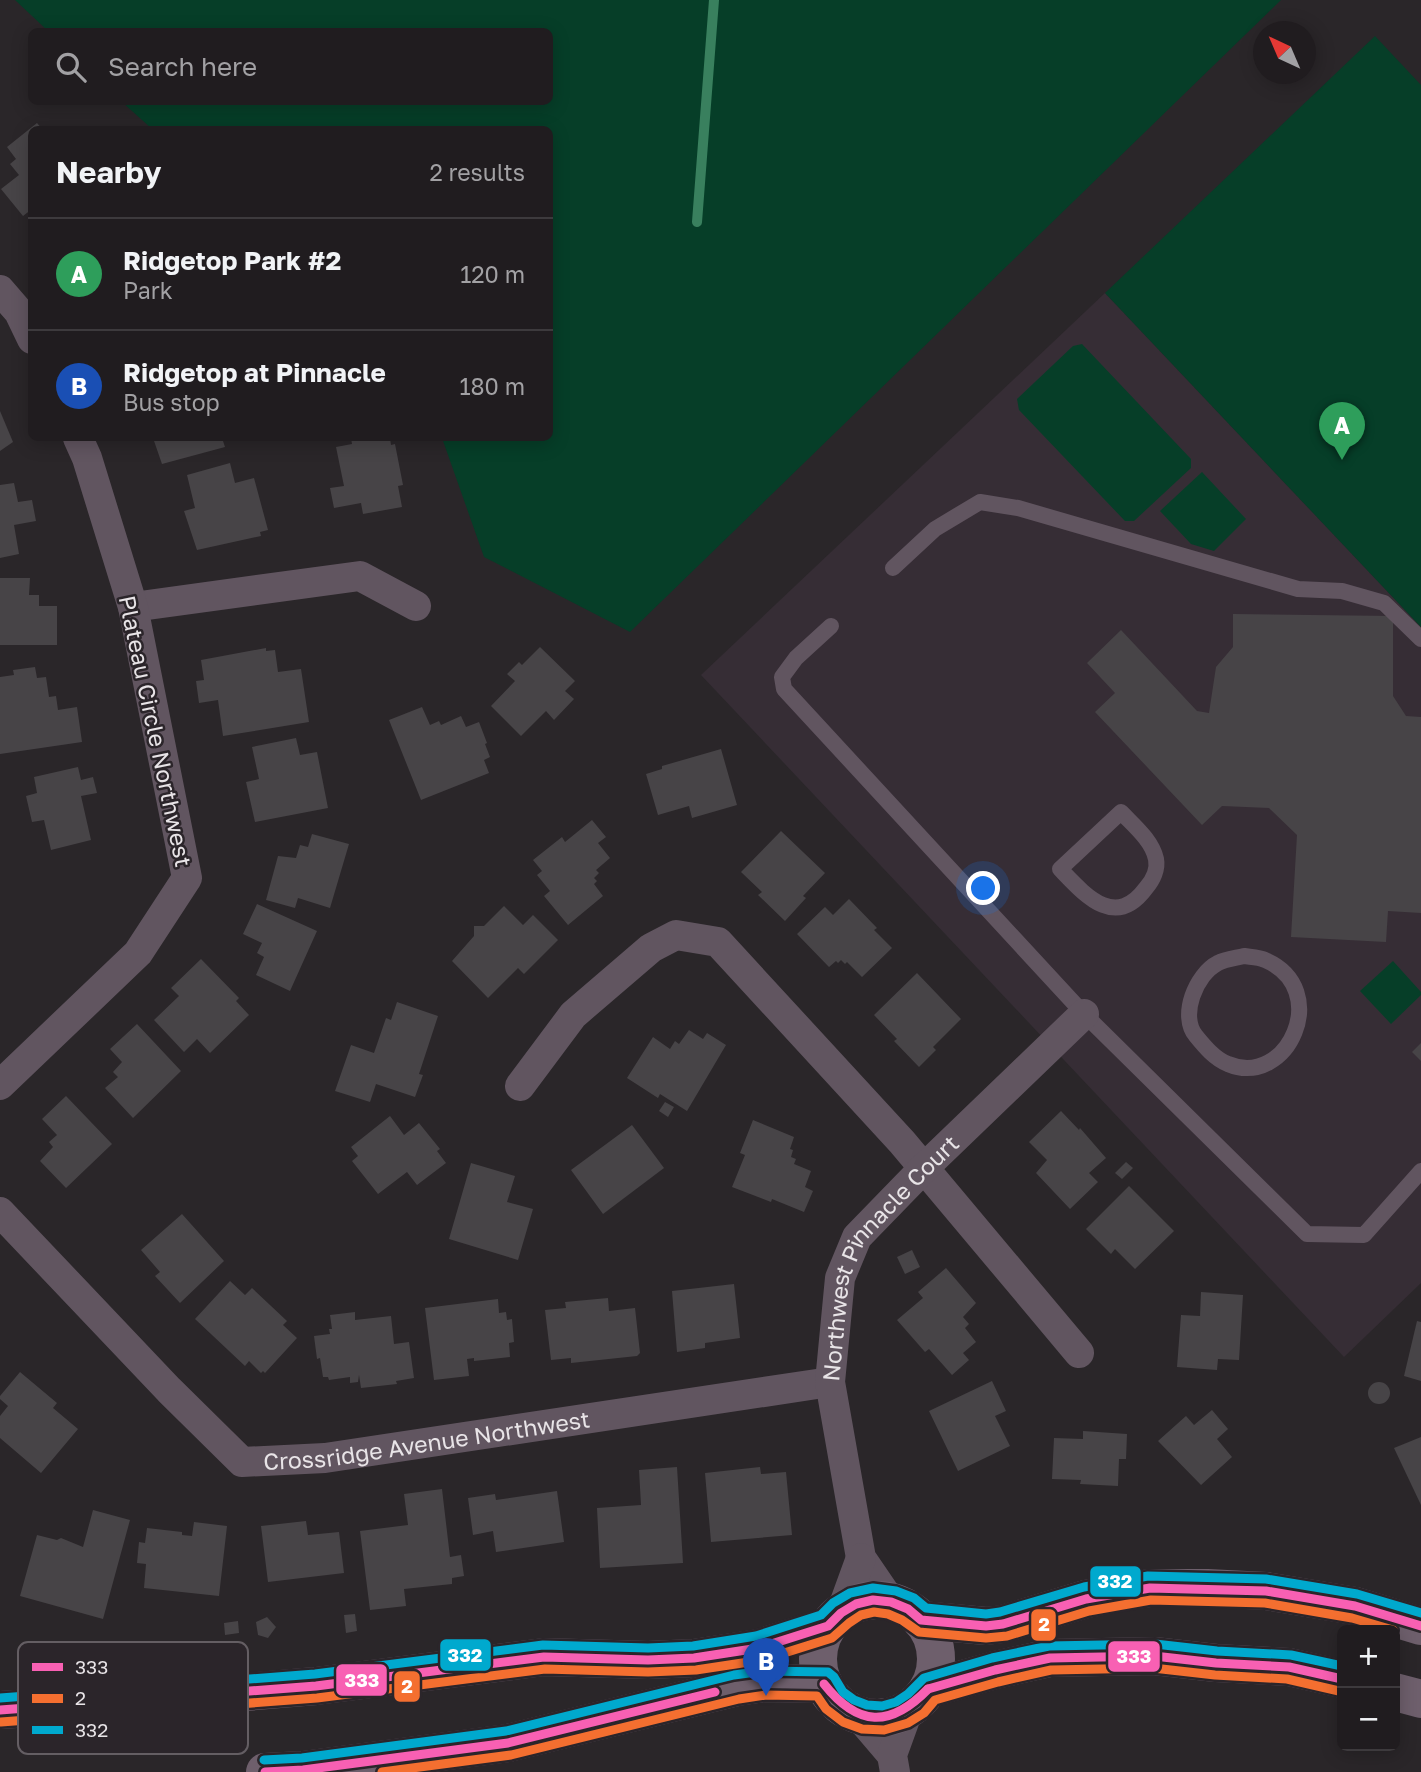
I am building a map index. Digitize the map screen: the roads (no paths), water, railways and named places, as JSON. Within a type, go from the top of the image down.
[{"type":"main road","points":[[248,1693],[544,1657],[648,1660],[694,1658],[759,1648],[834,1619],[856,1604],[873,1600],[906,1611],[986,1626],[1003,1624],[1086,1599],[1122,1592],[1150,1588],[1208,1588],[1266,1591],[1355,1606],[1421,1626]]},
{"type":"main road","points":[[834,1619],[820,1644],[818,1665],[824,1684],[834,1700],[848,1711],[883,1718],[901,1713],[919,1698],[935,1672],[936,1653],[931,1636],[906,1611]]},
{"type":"main road","points":[[919,1698],[995,1670],[1050,1658],[1154,1657],[1289,1667],[1337,1678]]},
{"type":"main road","points":[[265,1772],[303,1770],[508,1743],[737,1686],[765,1683],[824,1684]]},
{"type":"main road","points":[[1400,1693],[1421,1699]]},
{"type":"street","points":[[0,290],[19,312],[28,331]]},
{"type":"street","name":"Plateau Circle Northwest","points":[[0,1085],[138,953],[187,878],[133,607],[79,441]]},
{"type":"street","points":[[133,607],[360,576],[416,606]]},
{"type":"street","points":[[520,1086],[573,1015],[651,948],[676,935],[718,942],[923,1168],[1079,1353]]},
{"type":"street","name":"Northwest Pinnacle Court","points":[[906,1611],[861,1558],[830,1382],[839,1278],[856,1237],[923,1168],[1084,1014]]},
{"type":"street","name":"Crossridge Avenue Northwest","points":[[0,1212],[169,1390],[242,1462],[325,1458],[830,1382]]},
{"type":"street","name":"Northwest Pinnacle Court","points":[[834,1619],[861,1558]]},
{"type":"street","points":[[894,1763],[919,1698]]},
{"type":"street","points":[[857,1714],[894,1763]]},
{"type":"lane","points":[[893,568],[935,529],[981,502],[1018,508],[1298,589],[1342,590],[1384,603],[1421,639]]},
{"type":"lane","points":[[831,626],[796,658],[782,677],[784,689],[1084,1014],[1307,1234],[1364,1235],[1421,1171]]},
{"type":"lane","points":[[1121,812],[1150,844],[1157,860],[1154,877],[1137,900],[1125,907],[1112,908],[1088,898],[1060,869],[1121,812]]},
{"type":"lane","points":[[1244,956],[1265,960],[1285,974],[1300,996],[1297,1031],[1281,1055],[1252,1069],[1228,1064],[1207,1049],[1191,1031],[1189,1005],[1197,983],[1217,963],[1244,956]]},
{"type":"waterway","points":[[697,222],[714,0]]},
{"type":"place","name":"Ridgetop Park #2","points":[[1342,460]]},
{"type":"place","name":"Ridgetop at Pinnacle","points":[[766,1696]]}]
